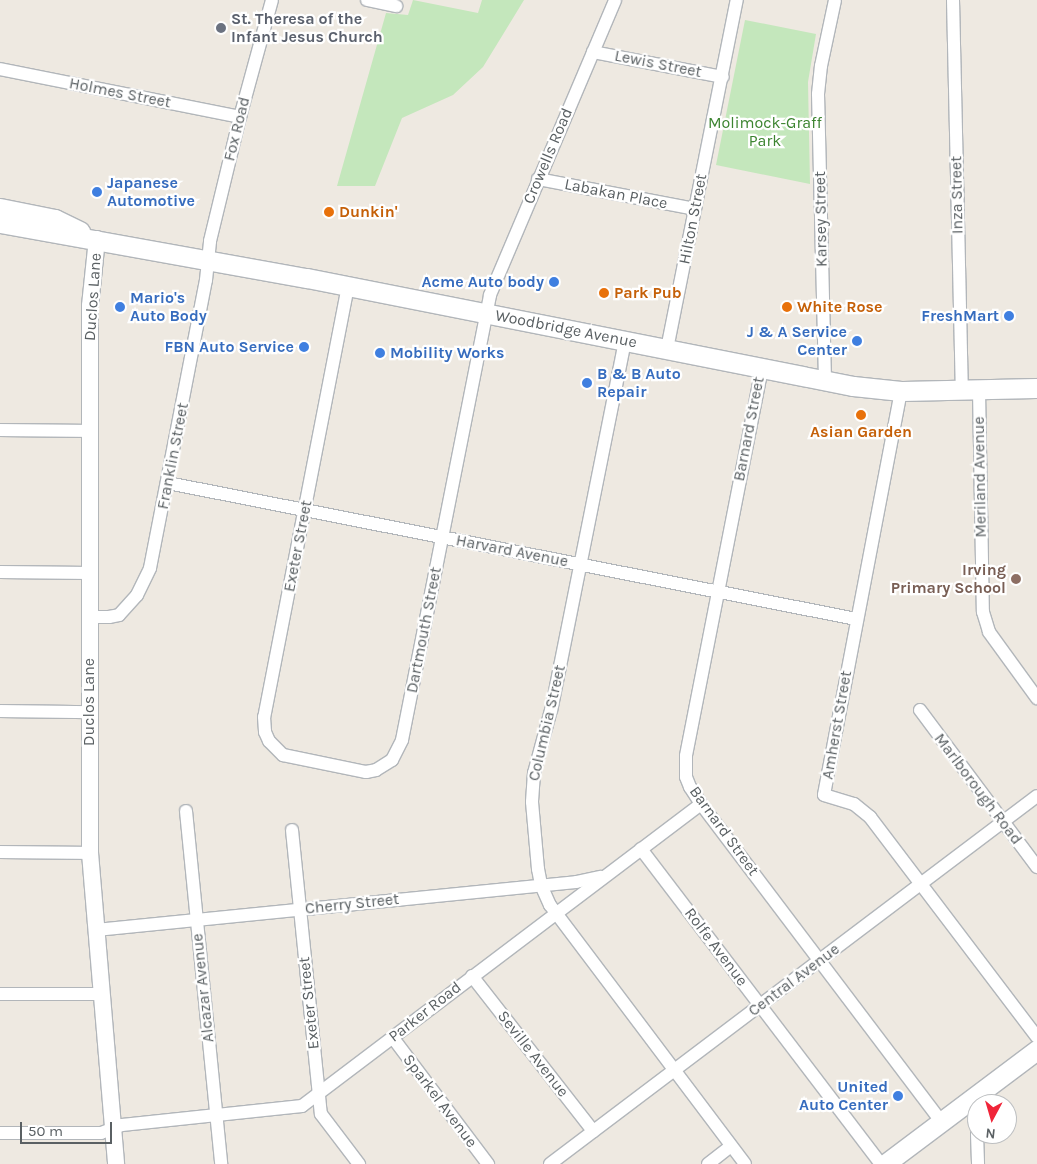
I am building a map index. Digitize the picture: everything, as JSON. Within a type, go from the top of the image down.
[{"type":"main road","name":"Woodbridge Avenue","points":[[0,208],[55,219],[97,239]]},
{"type":"main road","name":"Woodbridge Avenue","points":[[0,223],[208,259],[825,380],[901,391],[1037,388]]},
{"type":"main road","points":[[977,1094],[1037,1050]]},
{"type":"main road","points":[[885,1164],[967,1102]]},
{"type":"street","name":"Fox Road","points":[[208,259],[210,241],[240,118],[272,0]]},
{"type":"street","points":[[367,0],[396,6]]},
{"type":"street","name":"Crowells Road","points":[[486,313],[490,294],[615,0]]},
{"type":"street","name":"Hilton Street","points":[[667,349],[737,0]]},
{"type":"street","name":"Karsey Street","points":[[825,380],[818,94],[821,66],[835,0]]},
{"type":"street","name":"Inza Street","points":[[953,0],[970,390]]},
{"type":"street","name":"Lewis Street","points":[[593,52],[722,77]]},
{"type":"street","name":"Holmes Street","points":[[0,69],[240,118]]},
{"type":"street","name":"Labakan Place","points":[[538,179],[695,209]]},
{"type":"street","name":"Duclos Lane","points":[[97,239],[90,306],[90,617],[88,712],[90,853],[116,1164]]},
{"type":"street","name":"Franklin Street","points":[[90,617],[109,617],[119,614],[137,595],[150,568],[168,483],[206,280],[208,259]]},
{"type":"street","name":"Exeter Street","points":[[327,766],[284,755],[269,741],[265,732],[264,718],[348,286]]},
{"type":"street","name":"Dartmouth Street","points":[[327,766],[356,772],[376,770],[392,760],[398,750],[443,537],[486,313]]},
{"type":"street","name":"Columbia Street","points":[[625,341],[551,710],[534,773],[532,802],[541,885],[555,913],[745,1164]]},
{"type":"street","name":"Barnard Street","points":[[762,368],[717,591],[685,767],[690,788],[701,804],[821,960],[941,1121]]},
{"type":"street","name":"Meriland Avenue","points":[[970,390],[983,612],[989,632],[1037,698]]},
{"type":"street","name":"Amherst Street","points":[[901,391],[856,619],[824,795],[844,800],[863,810],[1037,1037]]},
{"type":"street","points":[[0,430],[89,431]]},
{"type":"street","name":"Harvard Avenue","points":[[168,483],[856,619]]},
{"type":"street","points":[[0,572],[90,573]]},
{"type":"street","name":"Marlborough Road","points":[[920,710],[1037,867]]},
{"type":"street","points":[[0,711],[88,712]]},
{"type":"street","name":"Central Avenue","points":[[550,1164],[1037,796]]},
{"type":"street","name":"Parker Road","points":[[0,1133],[101,1133],[122,1125],[299,1107],[318,1095],[472,976],[701,804]]},
{"type":"street","name":"Alcazar Avenue","points":[[186,811],[221,1164]]},
{"type":"street","name":"Exeter Street","points":[[292,830],[321,1114],[359,1164]]},
{"type":"street","name":"Rolfe Avenue","points":[[641,849],[881,1164]]},
{"type":"street","points":[[0,852],[90,853]]},
{"type":"street","name":"Cherry Street","points":[[96,930],[576,882],[607,875]]},
{"type":"street","name":"Seville Avenue","points":[[472,976],[593,1131]]},
{"type":"street","points":[[0,994],[101,994]]},
{"type":"street","name":"Sparkel Avenue","points":[[393,1038],[488,1164]]},
{"type":"street","points":[[977,1144],[978,1164]]},
{"type":"street","points":[[708,1164],[731,1146]]},
{"type":"green space","points":[[413,0],[478,13],[482,0],[524,0],[483,67],[453,95],[402,118],[375,186],[337,186],[386,13],[408,15]]},
{"type":"green space","name":"Molimock-Graff Park","points":[[745,20],[816,34],[808,82],[810,184],[716,165]]},
{"type":"place","name":"St. Theresa of the Infant Jesus Church","points":[[221,28]]},
{"type":"place","name":"Japanese Automotive","points":[[97,192]]},
{"type":"place","name":"Dunkin'","points":[[329,212]]},
{"type":"place","name":"Acme Auto body","points":[[554,282]]},
{"type":"place","name":"Park Pub","points":[[604,293]]},
{"type":"place","name":"Mario's Auto Body","points":[[120,307]]},
{"type":"place","name":"White Rose","points":[[787,307]]},
{"type":"place","name":"FreshMart","points":[[1009,316]]},
{"type":"place","name":"J & A Service Center","points":[[857,341]]},
{"type":"place","name":"FBN Auto Service","points":[[304,347]]},
{"type":"place","name":"Mobility Works","points":[[380,353]]},
{"type":"place","name":"B & B Auto Repair","points":[[587,383]]},
{"type":"place","name":"Asian Garden","points":[[861,415]]},
{"type":"place","name":"Irving Primary School","points":[[1016,579]]},
{"type":"place","name":"United Auto Center","points":[[898,1096]]}]
